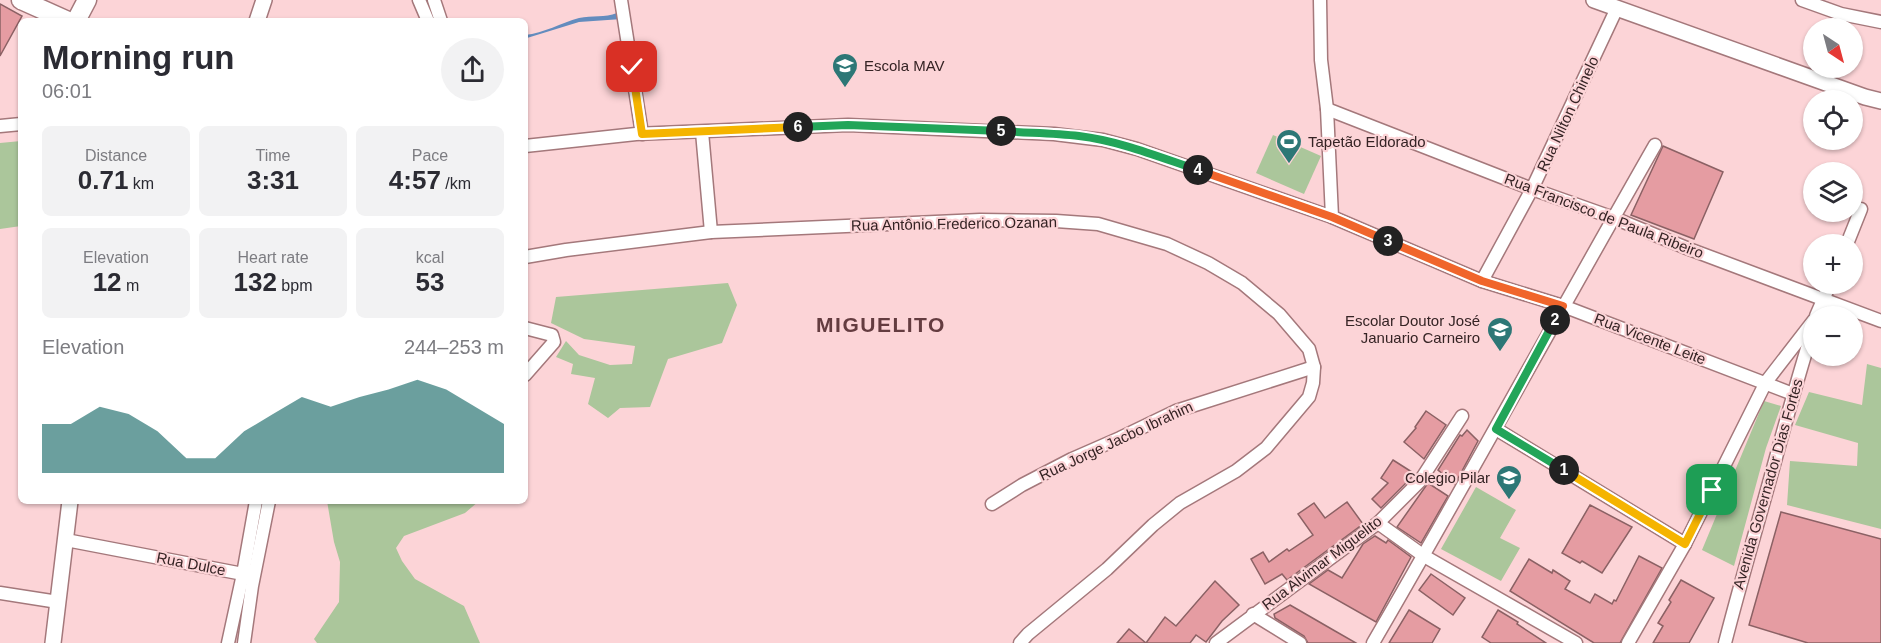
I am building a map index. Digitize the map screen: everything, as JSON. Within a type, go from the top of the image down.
[{"type":"main road","points":[[21,0],[61,18]]},
{"type":"main road","points":[[78,18],[87,0]]},
{"type":"street","points":[[258,18],[264,0]]},
{"type":"street","points":[[419,0],[427,18]]},
{"type":"street","points":[[434,0],[440,18]]},
{"type":"street","points":[[621,0],[642,134]]},
{"type":"street","points":[[1320,0],[1321,60],[1327,109],[1332,217]]},
{"type":"street","points":[[1594,0],[1881,101]]},
{"type":"street","points":[[1802,0],[1841,14],[1881,22]]},
{"type":"street","name":"Rua Nilton Chinelo","points":[[1482,281],[1532,189],[1617,8]]},
{"type":"street","name":"Rua Francisco de Paula Ribeiro","points":[[1327,109],[1881,321]]},
{"type":"street","points":[[0,126],[18,124]]},
{"type":"street","name":"Rua Vicente Leite","points":[[528,146],[642,134],[848,125],[1079,136],[1137,149],[1332,217],[1482,281],[1563,306],[1793,394]]},
{"type":"street","points":[[702,132],[711,232]]},
{"type":"street","points":[[1373,643],[1655,145]]},
{"type":"street","name":"Rua Antônio Frederico Ozanan","points":[[528,256],[566,249],[711,232],[980,220],[1098,224],[1167,244],[1208,263],[1242,283],[1279,314],[1300,337],[1312,355],[1314,367]]},
{"type":"street","points":[[1821,306],[1826,294]]},
{"type":"street","points":[[528,329],[552,335],[554,342],[528,372]]},
{"type":"street","points":[[1628,643],[1685,544],[1766,382],[1803,334]]},
{"type":"street","name":"Avenida Governador Dias Fortes","points":[[1725,643],[1741,578],[1803,362]]},
{"type":"street","points":[[1020,643],[1180,503],[1236,471],[1266,448],[1309,397],[1314,367]]},
{"type":"street","name":"Rua Jorge Jacbo Ibrahim","points":[[992,504],[1022,485],[1072,459],[1176,411],[1314,367]]},
{"type":"street","name":"Rua Alvimar Miguelito","points":[[1216,643],[1378,524],[1419,481],[1462,416]]},
{"type":"street","points":[[1496,429],[1685,544]]},
{"type":"street","points":[[53,643],[70,504]]},
{"type":"street","name":"Rua Dulce","points":[[66,541],[248,574],[256,504]]},
{"type":"street","points":[[228,643],[268,504]]},
{"type":"street","points":[[1378,524],[1424,556],[1576,643]]},
{"type":"street","points":[[244,643],[248,574]]},
{"type":"street","points":[[0,593],[58,602]]},
{"type":"street","points":[[1253,614],[1300,643]]},
{"type":"green space","name":"Tapetão Eldorado","points":[[1273,135],[1321,156],[1304,194],[1256,173]]},
{"type":"green space","points":[[18,141],[18,226],[0,229],[0,143]]},
{"type":"green space","points":[[728,283],[737,305],[722,343],[668,359],[650,407],[620,408],[608,418],[588,404],[595,378],[571,374],[573,364],[556,357],[566,341],[579,355],[610,365],[632,364],[635,346],[584,339],[551,323],[556,297]]},
{"type":"green space","points":[[1867,364],[1881,368],[1881,529],[1787,505],[1790,461],[1857,466],[1858,443],[1795,425],[1809,392],[1862,405]]},
{"type":"green space","points":[[1764,401],[1781,406],[1766,448],[1734,566],[1702,550]]},
{"type":"green space","points":[[1476,487],[1516,510],[1500,538],[1520,548],[1501,581],[1441,549]]},
{"type":"green space","points":[[328,504],[476,504],[465,513],[404,536],[396,548],[415,579],[464,606],[480,643],[317,643],[314,639],[339,602],[340,562]]},
{"type":"water","points":[[617,13],[622,19],[579,22],[528,38],[528,34],[579,18]]},
{"type":"building","points":[[0,4],[22,16],[18,18],[18,23],[0,56]]},
{"type":"building","points":[[1663,146],[1723,172],[1694,239],[1631,215]]},
{"type":"building","points":[[1426,411],[1446,425],[1424,459],[1404,442]]},
{"type":"building","points":[[1467,430],[1478,441],[1455,484],[1438,470],[1460,435],[1462,436]]},
{"type":"building","points":[[1393,460],[1415,474],[1381,508],[1372,499],[1388,483],[1381,478]]},
{"type":"building","points":[[1428,483],[1448,496],[1421,543],[1397,527]]},
{"type":"building","points":[[1347,502],[1363,524],[1287,580],[1282,574],[1265,584],[1251,559],[1263,552],[1269,562],[1313,535],[1298,514],[1314,503],[1325,518]]},
{"type":"building","points":[[1590,505],[1632,527],[1602,573],[1562,553]]},
{"type":"building","points":[[1781,512],[1881,539],[1881,643],[1808,643],[1749,625]]},
{"type":"building","points":[[1375,536],[1386,543],[1388,540],[1411,557],[1376,622],[1309,584],[1328,570],[1342,578],[1363,544]]},
{"type":"building","points":[[1639,556],[1662,568],[1620,643],[1594,643],[1510,591],[1529,559],[1570,581],[1565,589],[1590,603],[1595,594],[1612,604],[1614,600],[1616,601]]},
{"type":"building","points":[[1431,574],[1465,598],[1453,615],[1419,590]]},
{"type":"building","points":[[1681,580],[1714,598],[1689,643],[1653,643],[1663,626],[1658,623]]},
{"type":"building","points":[[1215,581],[1239,605],[1222,621],[1206,642],[1196,635],[1190,643],[1146,643],[1165,617],[1176,626]]},
{"type":"building","points":[[1290,605],[1356,643],[1308,643],[1304,636],[1275,618],[1274,614]]},
{"type":"building","points":[[1409,610],[1440,629],[1432,643],[1389,643]]},
{"type":"building","points":[[1498,610],[1546,643],[1491,643],[1482,637]]},
{"type":"building","points":[[1129,629],[1146,643],[1117,643]]},
{"type":"place","name":"Escola MAV","points":[[845,89]]},
{"type":"place","name":"Tapetão Eldorado","points":[[1289,165]]},
{"type":"place","name":"Escolar Doutor José Januario Carneiro","points":[[1500,353]]},
{"type":"place","name":"Colegio Pilar","points":[[1509,501]]},
{"type":"district","name":"MIGUELITO","points":[[881,325]]},
{"type":"route","points":[[632,67],[642,134],[848,125],[1054,134],[1103,140],[1137,149],[1332,217],[1482,281],[1563,306],[1496,429],[1685,544],[1712,490]]}]
